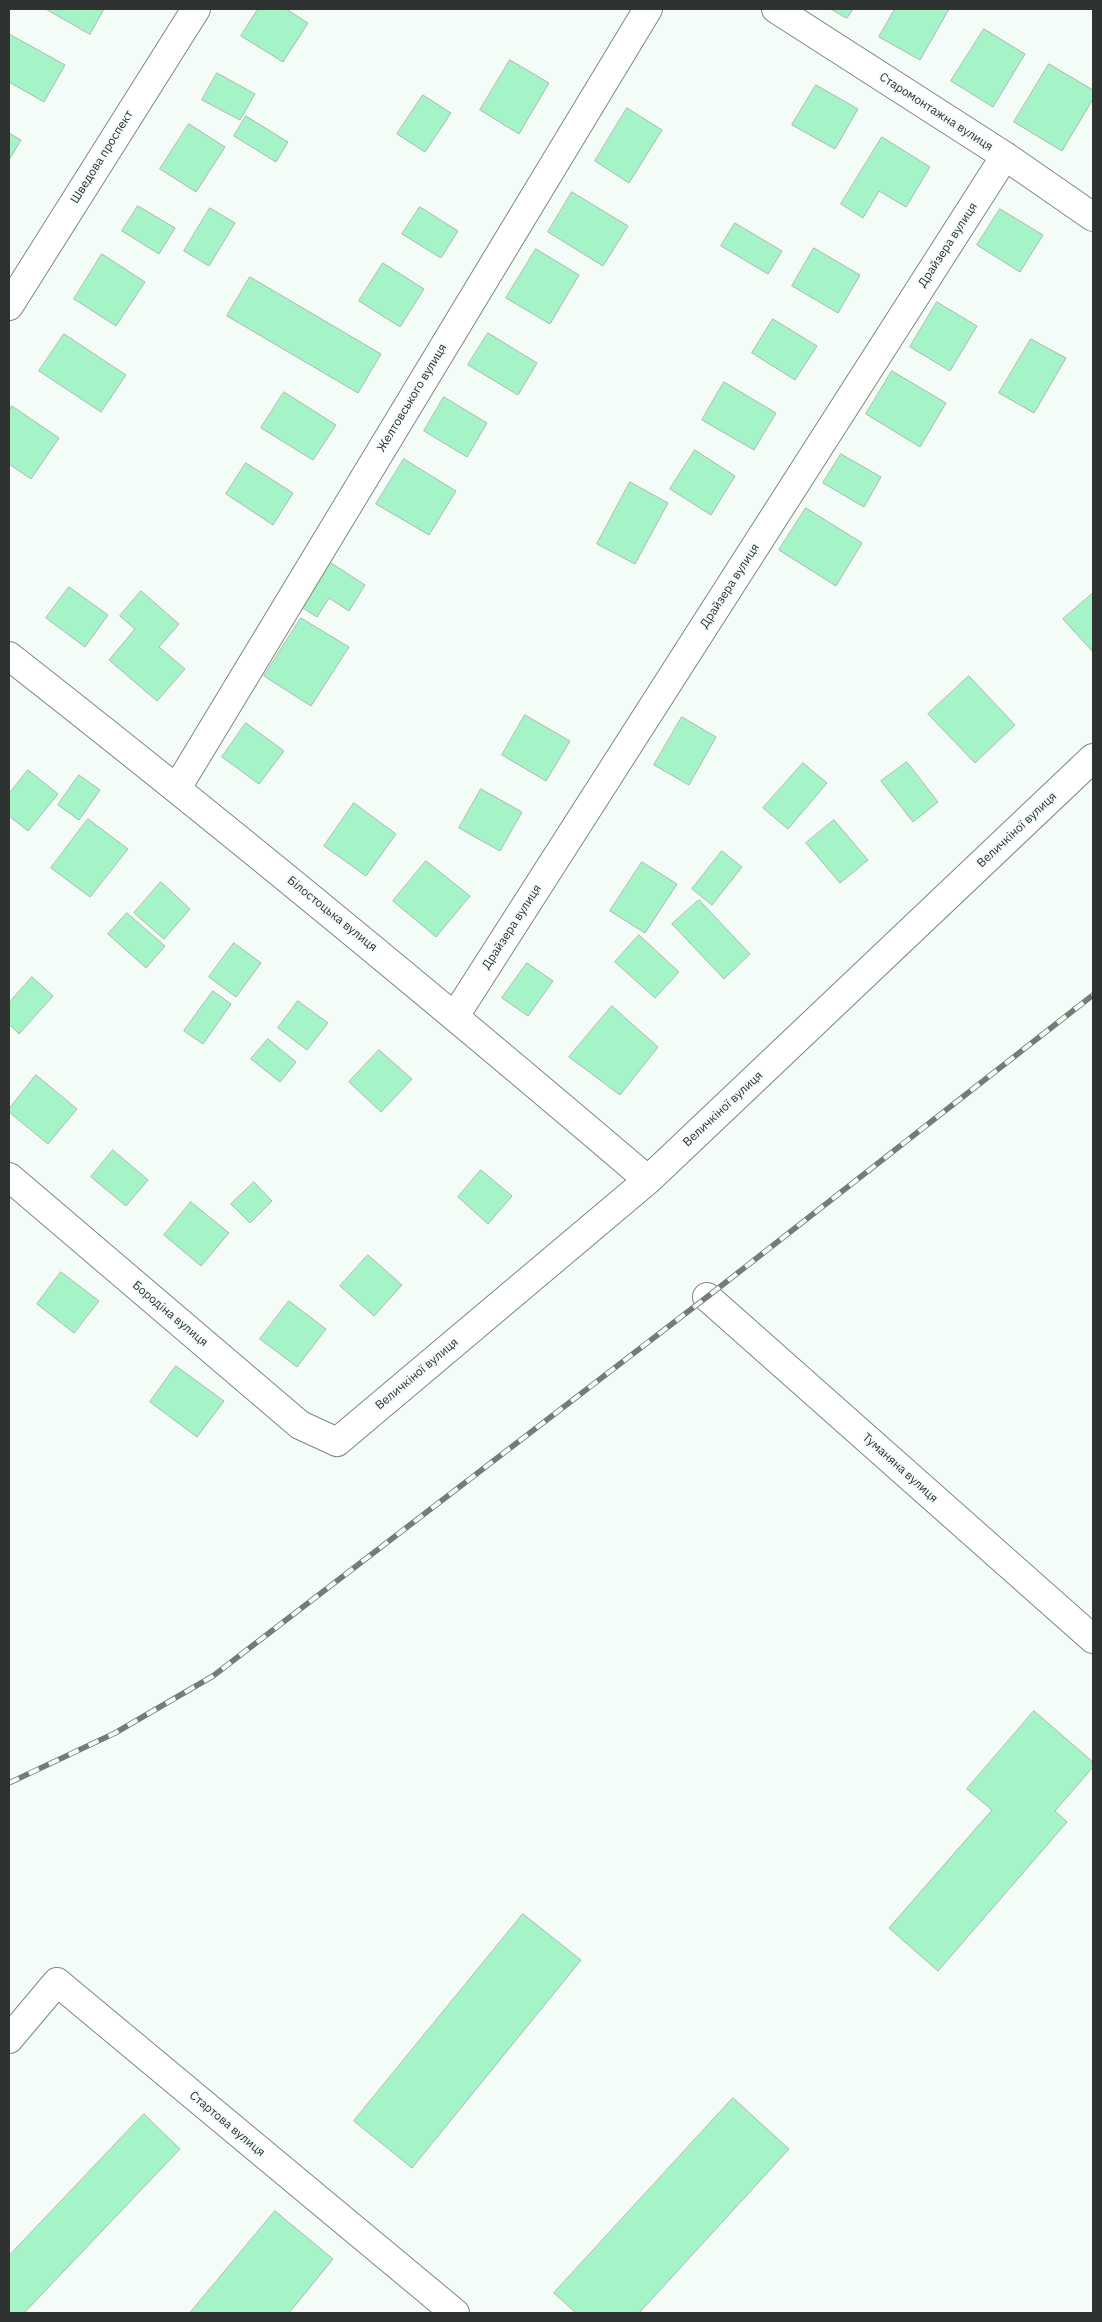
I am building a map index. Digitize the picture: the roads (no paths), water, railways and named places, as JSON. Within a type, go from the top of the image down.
[{"type":"street","name":"Шведова проспект","points":[[9,306],[196,9]]},
{"type":"street","name":"Желтовського вулиця","points":[[177,788],[648,9]]},
{"type":"street","name":"Старомонтажна вулиця","points":[[776,9],[1005,156],[1093,217]]},
{"type":"street","name":"Драйзера вулиця","points":[[456,1016],[1005,156]]},
{"type":"street","name":"Білостоцька вулиця","points":[[9,656],[177,788],[456,1016],[648,1180]]},
{"type":"street","name":"Величкіної вулиця","points":[[337,1442],[648,1180],[1093,758]]},
{"type":"street","name":"Бородіна вулиця","points":[[9,1177],[300,1425],[337,1442]]},
{"type":"street","name":"Туманяна вулиця","points":[[707,1297],[1093,1639]]},
{"type":"street","name":"Стартова вулиця","points":[[9,2039],[57,1982],[455,2313]]},
{"type":"railway","points":[[9,1783],[115,1733],[213,1676],[707,1297],[1093,995]]}]
